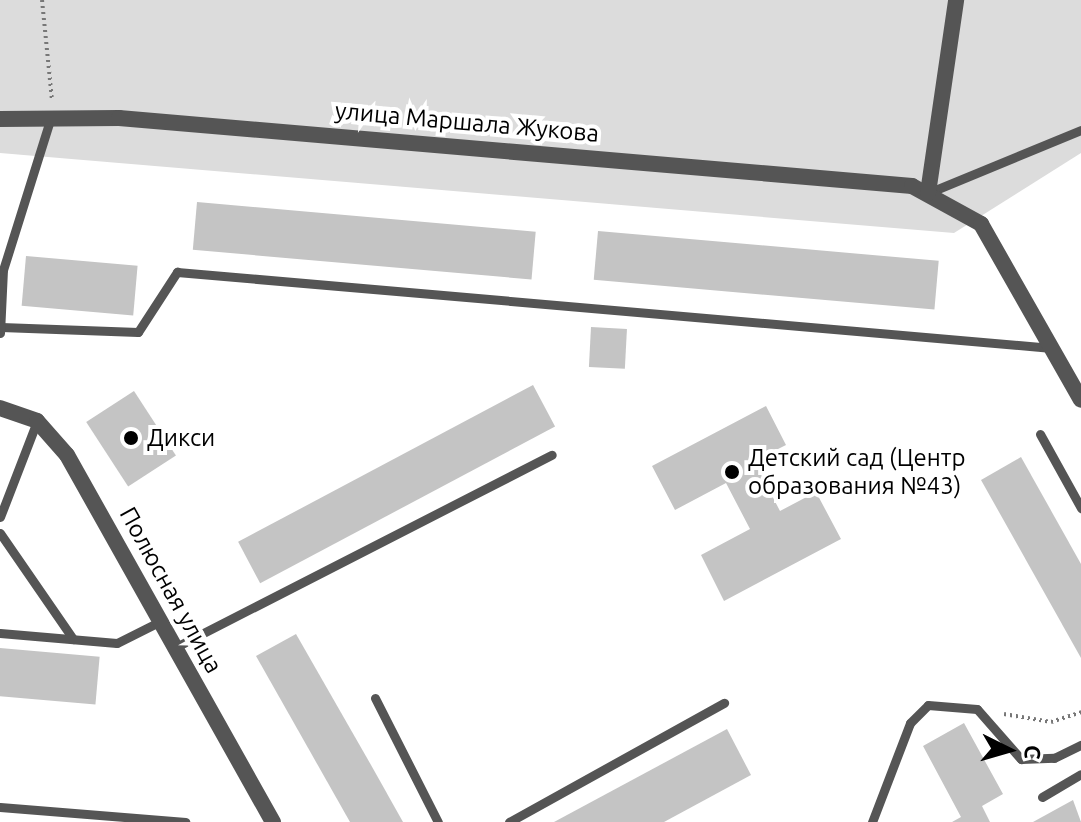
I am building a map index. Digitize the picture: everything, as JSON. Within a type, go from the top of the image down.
[{"type":"street","points":[[928,193],[956,0]]},
{"type":"street","name":"улица Маршала Жукова","points":[[0,119],[52,116],[858,178],[928,193],[981,224],[1081,400]]},
{"type":"street","name":"Полюсная улица","points":[[0,408],[37,421],[67,455],[273,822]]},
{"type":"lane","points":[[0,333],[1,270],[26,180],[52,116]]},
{"type":"lane","points":[[928,193],[1081,130]]},
{"type":"lane","points":[[1,327],[138,332],[177,272],[1052,348]]},
{"type":"lane","points":[[0,517],[37,421]]},
{"type":"lane","points":[[1040,434],[1081,508]]},
{"type":"lane","points":[[176,647],[552,455]]},
{"type":"lane","points":[[0,533],[73,639]]},
{"type":"lane","points":[[0,633],[117,643],[161,621]]},
{"type":"lane","points":[[375,698],[438,822]]},
{"type":"lane","points":[[872,822],[920,711],[963,702],[1021,759],[1054,758],[1081,745]]},
{"type":"lane","points":[[509,822],[724,703]]},
{"type":"lane","points":[[1042,797],[1081,774]]},
{"type":"lane","points":[[0,807],[185,822]]},
{"type":"path","points":[[42,0],[54,64],[52,116]]},
{"type":"path","points":[[988,724],[1007,712],[1051,722],[1081,712]]},
{"type":"shaded area","points":[[0,0],[1081,0],[1081,153],[954,233],[0,153]]},
{"type":"building","points":[[197,202],[536,232],[532,279],[193,250]]},
{"type":"building","points":[[598,231],[939,261],[934,310],[594,280]]},
{"type":"building","points":[[26,256],[138,266],[133,316],[22,306]]},
{"type":"building","points":[[591,327],[627,329],[625,369],[589,367]]},
{"type":"building","points":[[533,385],[555,426],[260,583],[238,542]]},
{"type":"building","name":"Дикси","points":[[134,391],[176,456],[128,487],[86,422]]},
{"type":"building","points":[[766,406],[786,445],[754,461],[780,511],[816,492],[841,539],[724,601],[701,555],[750,529],[726,483],[675,510],[652,466]]},
{"type":"building","points":[[1021,457],[1081,564],[1081,658],[981,480]]},
{"type":"building","points":[[296,634],[403,822],[350,822],[256,656]]},
{"type":"building","points":[[0,648],[100,657],[95,705],[0,696]]},
{"type":"building","points":[[964,723],[1003,794],[982,806],[990,822],[952,822],[961,817],[923,746]]},
{"type":"building","points":[[727,729],[751,775],[664,822],[554,822]]},
{"type":"building","points":[[1073,800],[1081,822],[1033,822]]},
{"type":"place","name":"Дикси","points":[[131,438]]},
{"type":"place","name":"Детский сад (Центр образования №43)","points":[[732,472]]}]
